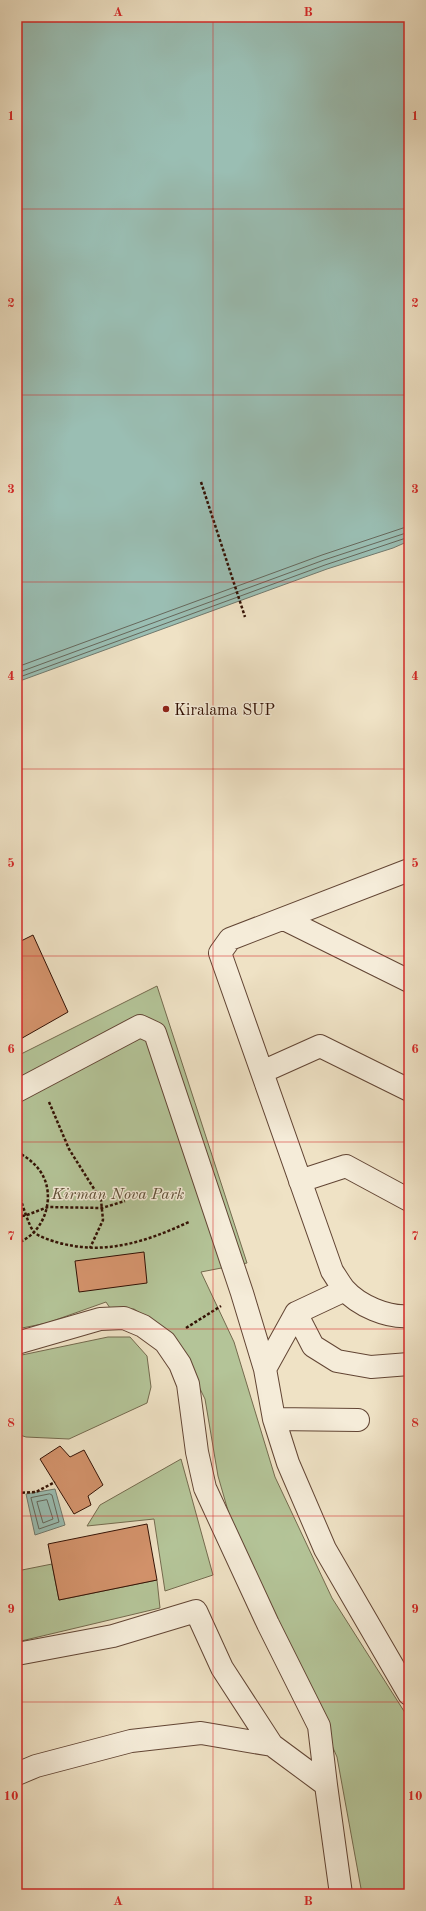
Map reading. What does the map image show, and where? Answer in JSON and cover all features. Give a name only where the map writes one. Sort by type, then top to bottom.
[{"type":"street","points":[[406,875],[284,918],[230,939],[220,953],[332,1271],[345,1290],[364,1305],[397,1317],[409,1316]]},
{"type":"street","points":[[284,918],[409,981]]},
{"type":"street","points":[[17,1091],[140,1026],[155,1033],[242,1293],[265,1369],[274,1419],[288,1463],[325,1549],[409,1694]]},
{"type":"street","points":[[262,1072],[320,1046],[409,1090]]},
{"type":"street","points":[[300,1181],[346,1166],[409,1200]]},
{"type":"street","points":[[265,1369],[296,1313],[345,1290]]},
{"type":"street","points":[[296,1313],[313,1346],[337,1361],[371,1367],[409,1364]]},
{"type":"street","points":[[17,1343],[100,1319],[124,1318],[143,1326],[165,1342],[180,1364],[188,1384],[197,1452],[205,1488],[268,1624],[319,1726],[341,1894]]},
{"type":"street","points":[[274,1419],[358,1420]]},
{"type":"street","points":[[17,1654],[113,1636],[196,1611],[222,1668],[272,1744],[326,1785]]},
{"type":"street","points":[[17,1774],[36,1766],[131,1741],[201,1733],[272,1744]]},
{"type":"path","points":[[202,482],[246,617]]},
{"type":"path","points":[[40,1079],[69,1149],[101,1200],[102,1220],[90,1248]]},
{"type":"path","points":[[17,1152],[32,1161],[43,1174],[48,1190],[48,1207],[43,1221],[34,1232],[17,1243]]},
{"type":"path","points":[[17,1189],[34,1232],[46,1239],[74,1247],[90,1248],[126,1245],[158,1236],[189,1222]]},
{"type":"path","points":[[17,1217],[48,1207],[102,1208],[125,1201]]},
{"type":"path","points":[[165,1342],[211,1313]]},
{"type":"path","points":[[17,1493],[36,1492],[55,1482]]},
{"type":"green space","name":"Kirman Nova Park","points":[[157,986],[247,1263],[201,1272],[234,1342],[275,1477],[332,1598],[409,1719],[409,1894],[362,1894],[337,1757],[284,1636],[235,1535],[218,1476],[205,1399],[174,1336],[134,1309],[110,1308],[106,1302],[47,1323],[17,1329],[17,1056]]},
{"type":"green space","points":[[108,1337],[130,1337],[147,1356],[151,1387],[147,1403],[69,1439],[26,1437],[17,1434],[17,1356]]},
{"type":"green space","points":[[181,1459],[213,1575],[165,1591],[154,1519],[87,1526],[100,1505]]},
{"type":"green space","points":[[52,1564],[59,1600],[157,1580],[160,1608],[17,1642],[17,1571]]},
{"type":"water","points":[[17,17],[409,17],[409,541],[393,548],[327,569],[17,682]]},
{"type":"water","points":[[55,1489],[65,1525],[35,1535],[26,1494]]},
{"type":"building","points":[[33,935],[68,1012],[17,1041],[17,943]]},
{"type":"building","points":[[144,1252],[147,1283],[79,1292],[75,1261]]},
{"type":"building","points":[[60,1446],[70,1457],[84,1450],[103,1485],[88,1496],[91,1505],[74,1514],[40,1459]]},
{"type":"building","points":[[147,1524],[157,1580],[59,1600],[48,1544]]},
{"type":"place","name":"Kiralama SUP","points":[[166,709]]}]
